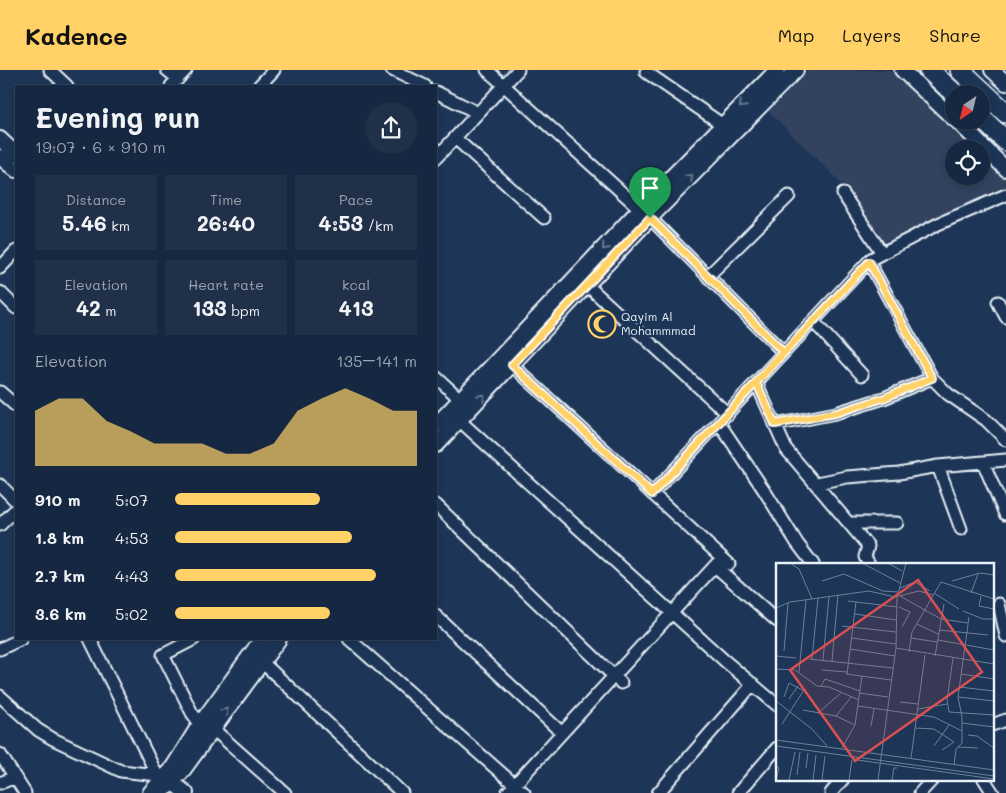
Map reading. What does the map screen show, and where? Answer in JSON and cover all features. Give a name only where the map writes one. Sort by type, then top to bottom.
[{"type":"highway","points":[[929,70],[945,85]]},
{"type":"highway","points":[[960,70],[1006,113]]},
{"type":"highway","points":[[990,126],[1006,141]]},
{"type":"street","points":[[50,70],[66,85]]},
{"type":"street","points":[[168,70],[174,83],[186,70]]},
{"type":"street","points":[[260,85],[274,70]]},
{"type":"street","points":[[392,70],[423,85]]},
{"type":"street","points":[[487,70],[645,214],[783,352]]},
{"type":"street","points":[[437,157],[518,70]]},
{"type":"street","points":[[437,424],[645,214],[796,70]]},
{"type":"street","points":[[902,70],[945,110]]},
{"type":"street","points":[[992,70],[1006,83]]},
{"type":"street","points":[[646,72],[723,125]]},
{"type":"street","points":[[437,444],[588,286],[645,214],[772,72]]},
{"type":"street","points":[[437,92],[478,113]]},
{"type":"street","points":[[966,130],[1006,169]]},
{"type":"street","points":[[455,138],[544,218]]},
{"type":"street","points":[[0,139],[15,153]]},
{"type":"street","points":[[0,157],[15,169]]},
{"type":"street","points":[[842,194],[882,253]]},
{"type":"street","points":[[652,494],[869,262],[882,253],[938,224],[1006,195]]},
{"type":"street","points":[[708,276],[790,196]]},
{"type":"street","points":[[0,268],[15,251]]},
{"type":"street","points":[[869,262],[932,378],[948,394],[986,420],[1006,440]]},
{"type":"street","points":[[588,286],[728,414]]},
{"type":"street","points":[[0,292],[15,307]]},
{"type":"street","points":[[998,302],[1006,316]]},
{"type":"street","points":[[813,321],[862,375]]},
{"type":"street","points":[[512,365],[652,494],[722,562],[776,620]]},
{"type":"street","points":[[437,378],[460,399]]},
{"type":"street","points":[[775,424],[836,413],[884,398],[932,378]]},
{"type":"street","points":[[756,382],[786,449],[817,483],[868,546],[866,557],[869,563]]},
{"type":"street","points":[[0,392],[15,405]]},
{"type":"street","points":[[459,420],[776,704]]},
{"type":"street","points":[[719,423],[764,490],[797,544],[813,563]]},
{"type":"street","points":[[817,483],[847,477],[900,473],[938,466],[1006,460]]},
{"type":"street","points":[[983,462],[1004,514]]},
{"type":"street","points":[[938,466],[961,530]]},
{"type":"street","points":[[0,485],[15,500]]},
{"type":"street","points":[[437,506],[618,680]]},
{"type":"street","points":[[0,525],[15,510]]},
{"type":"street","points":[[850,524],[897,523]]},
{"type":"street","points":[[511,789],[562,733],[618,680],[670,614],[722,562]]},
{"type":"street","points":[[999,604],[1006,636]]},
{"type":"street","points":[[437,617],[562,733]]},
{"type":"street","points":[[0,649],[19,640]]},
{"type":"street","points":[[91,640],[164,778],[161,793]]},
{"type":"street","points":[[192,640],[163,655],[202,732],[284,793]]},
{"type":"street","points":[[202,732],[261,640]]},
{"type":"street","points":[[150,793],[262,662],[278,640]]},
{"type":"street","points":[[351,640],[511,789],[524,793]]},
{"type":"street","points":[[262,662],[402,793]]},
{"type":"street","points":[[658,793],[753,684]]},
{"type":"street","points":[[0,696],[38,730],[53,739],[121,771],[164,778],[186,793]]},
{"type":"street","points":[[994,724],[1006,720]]},
{"type":"street","points":[[738,793],[776,749]]},
{"type":"street","points":[[0,754],[13,778],[25,793]]},
{"type":"street","points":[[0,783],[13,778]]},
{"type":"street","points":[[831,793],[842,780]]},
{"type":"street","points":[[920,793],[932,780]]},
{"type":"street","points":[[985,780],[993,793]]},
{"type":"shaded area","points":[[809,70],[892,70],[945,118],[945,130],[958,130],[969,140],[945,140],[945,185],[990,185],[990,159],[1006,173],[1006,197],[884,249],[837,179],[768,111]]},
{"type":"place","name":"Qayim Al Mohammmad","points":[[602,324]]},
{"type":"route","points":[[650,218],[512,365],[652,494],[728,414],[756,382],[783,352],[869,262],[932,378],[884,398],[836,413],[775,424],[756,382],[783,352],[650,218]]}]
